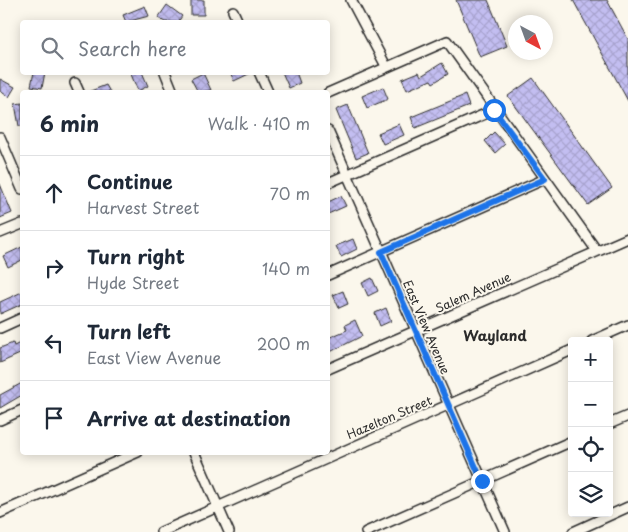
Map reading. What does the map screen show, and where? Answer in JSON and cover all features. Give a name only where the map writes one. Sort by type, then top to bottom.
[{"type":"street","points":[[351,0],[386,66]]},
{"type":"street","points":[[232,10],[237,20]]},
{"type":"street","points":[[330,92],[447,40],[494,110],[597,251]]},
{"type":"street","points":[[166,75],[172,90]]},
{"type":"street","points":[[260,75],[267,90]]},
{"type":"street","points":[[75,83],[78,90]]},
{"type":"street","points":[[330,182],[494,110]]},
{"type":"street","name":"East View Avenue","points":[[330,136],[505,532]]},
{"type":"street","points":[[0,137],[20,184]]},
{"type":"street","points":[[330,274],[545,179]]},
{"type":"street","points":[[0,233],[20,225]]},
{"type":"street","name":"Salem Avenue","points":[[330,368],[628,238]]},
{"type":"street","points":[[0,328],[20,319]]},
{"type":"street","points":[[601,337],[628,325]]},
{"type":"street","name":"Hazelton Street","points":[[160,532],[568,352]]},
{"type":"street","points":[[0,420],[20,411]]},
{"type":"street","points":[[613,422],[628,416]]},
{"type":"street","points":[[366,532],[568,443]]},
{"type":"street","points":[[0,513],[131,455]]},
{"type":"street","points":[[195,455],[229,532]]},
{"type":"street","points":[[573,532],[628,507]]},
{"type":"building","points":[[191,0],[204,0],[204,15],[191,15]]},
{"type":"building","points":[[456,0],[488,0],[507,46],[480,57]]},
{"type":"building","points":[[573,0],[607,0],[628,39],[628,101]]},
{"type":"building","points":[[167,5],[182,16],[179,20],[162,20],[158,18]]},
{"type":"building","points":[[145,6],[149,16],[125,20],[123,15]]},
{"type":"building","points":[[442,63],[448,74],[433,83],[431,80],[407,90],[402,79],[419,72],[421,76]]},
{"type":"building","points":[[33,75],[44,75],[42,88],[31,86]]},
{"type":"building","points":[[131,75],[143,75],[148,86],[138,90]]},
{"type":"building","points":[[204,75],[211,90],[197,90],[191,79]]},
{"type":"building","points":[[231,75],[247,75],[234,81]]},
{"type":"building","points":[[283,75],[297,75],[300,83],[289,88]]},
{"type":"building","points":[[533,78],[612,188],[588,205],[508,96]]},
{"type":"building","points":[[0,79],[15,87],[9,97],[0,91]]},
{"type":"building","points":[[106,85],[109,90],[93,90]]},
{"type":"building","points":[[383,87],[388,99],[367,108],[362,96]]},
{"type":"building","points":[[465,95],[469,106],[415,128],[411,117]]},
{"type":"building","points":[[20,103],[20,126],[19,126],[15,104]]},
{"type":"building","points":[[348,105],[368,153],[356,158],[336,110]]},
{"type":"building","points":[[399,124],[404,135],[383,144],[378,133]]},
{"type":"building","points":[[494,132],[505,144],[495,153],[485,141]]},
{"type":"building","points":[[0,184],[12,213],[0,218]]},
{"type":"building","points":[[341,196],[346,206],[330,213],[330,201]]},
{"type":"building","points":[[353,239],[357,249],[341,257],[336,246]]},
{"type":"building","points":[[20,248],[20,261],[8,267],[3,256]]},
{"type":"building","points":[[372,278],[378,291],[368,296],[362,283]]},
{"type":"building","points":[[343,291],[348,304],[339,308],[333,295]]},
{"type":"building","points":[[20,293],[20,305],[0,314],[0,302]]},
{"type":"building","points":[[386,308],[391,321],[380,326],[375,313]]},
{"type":"building","points":[[355,320],[362,336],[330,352],[330,337],[347,330],[345,325]]},
{"type":"building","points":[[13,343],[14,346],[20,343],[20,354],[0,363],[0,348]]},
{"type":"building","points":[[20,384],[20,396],[0,408],[0,395]]},
{"type":"district","name":"Wayland","points":[[495,335]]},
{"type":"route","points":[[482,481],[381,252],[545,179],[494,110]]}]
